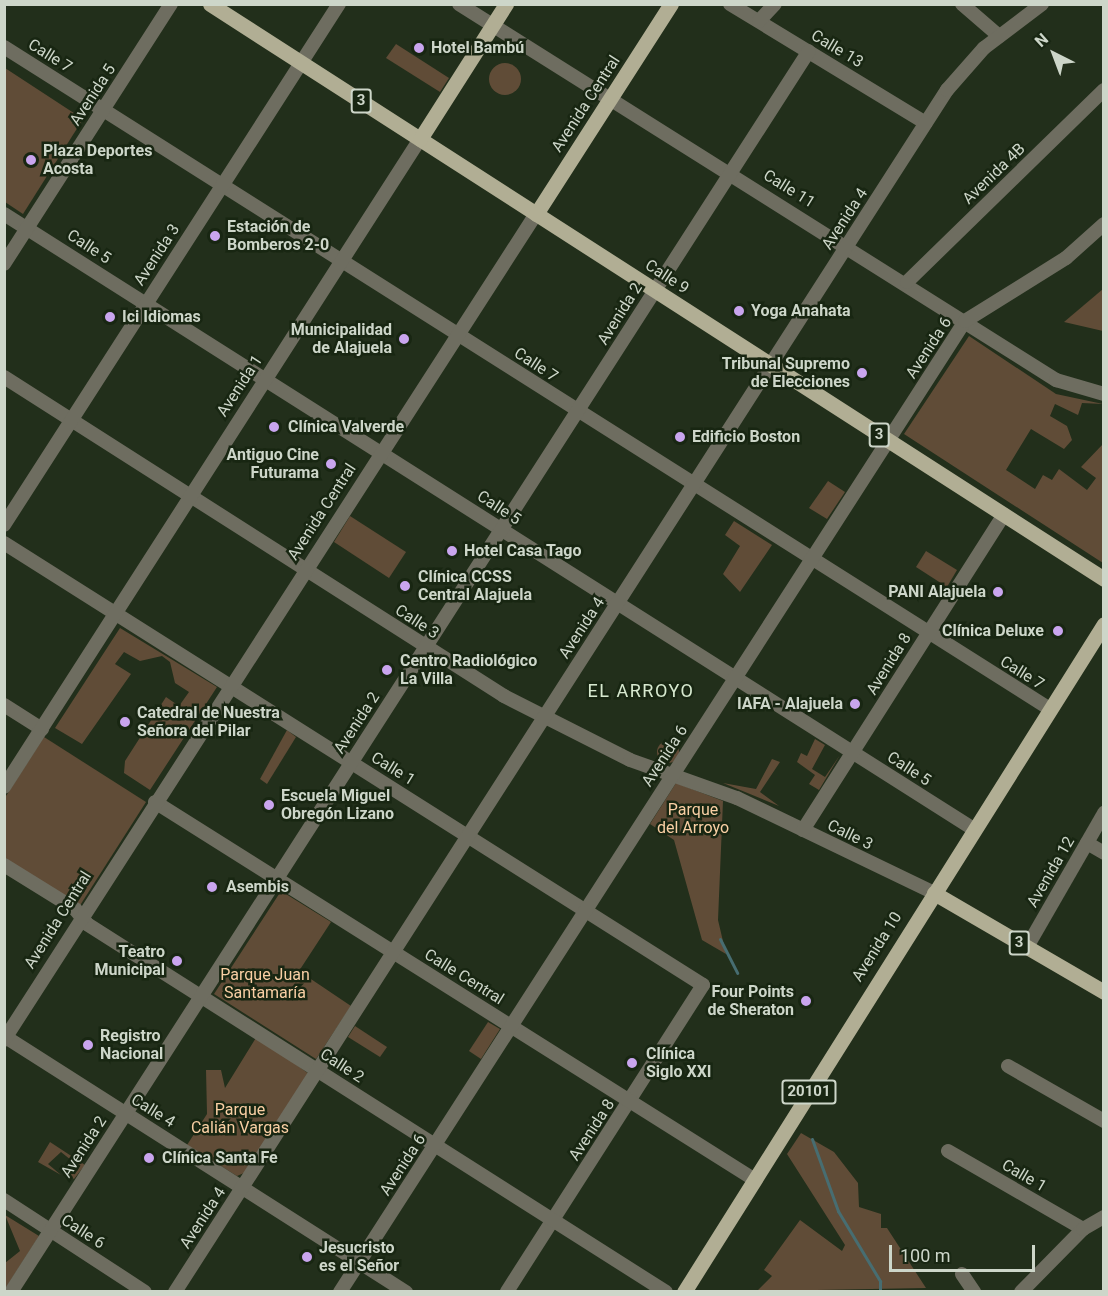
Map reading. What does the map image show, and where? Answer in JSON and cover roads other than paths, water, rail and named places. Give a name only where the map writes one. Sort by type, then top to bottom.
[{"type":"main road","name":"Calle 9","points":[[210,4],[1104,579]]},
{"type":"main road","name":"Avenida 1","points":[[420,139],[506,4]]},
{"type":"main road","name":"Avenida Central","points":[[536,214],[671,4]]},
{"type":"main road","name":"Avenida 10","points":[[684,1292],[1104,624]]},
{"type":"main road","name":"3","points":[[934,893],[1104,992]]},
{"type":"street","name":"Avenida 5","points":[[4,264],[171,4]]},
{"type":"street","name":"Avenida 3","points":[[4,525],[339,4]]},
{"type":"street","name":"Calle 11","points":[[459,4],[907,282],[1056,380],[1104,394]]},
{"type":"street","name":"Calle 13","points":[[730,4],[926,123]]},
{"type":"street","points":[[759,21],[775,4]]},
{"type":"street","points":[[962,4],[999,36]]},
{"type":"street","name":"Avenida 4","points":[[176,1292],[960,72],[999,36],[1042,4]]},
{"type":"street","name":"Calle 7","points":[[4,47],[1050,710]]},
{"type":"street","name":"Avenida 2","points":[[10,1292],[203,996],[351,762],[810,51]]},
{"type":"street","name":"Avenida 4B","points":[[907,282],[1104,90]]},
{"type":"street","name":"Avenida 1","points":[[4,787],[420,139]]},
{"type":"street","name":"Calle 5","points":[[4,214],[975,830]]},
{"type":"street","name":"Avenida Central","points":[[5,1038],[81,916],[536,214]]},
{"type":"street","name":"Avenida 6","points":[[340,1292],[965,321],[1066,258],[1104,224]]},
{"type":"street","name":"Calle 3","points":[[4,377],[426,648],[544,717],[672,775],[803,830],[934,893]]},
{"type":"street","name":"Avenida 8","points":[[803,830],[1004,515]]},
{"type":"street","name":"Calle 1","points":[[4,543],[703,985]]},
{"type":"street","points":[[4,705],[42,729]]},
{"type":"street","name":"Calle Central","points":[[155,802],[755,1180]]},
{"type":"street","name":"Avenida 12","points":[[1027,947],[1104,813]]},
{"type":"street","points":[[1087,843],[1104,853]]},
{"type":"street","name":"Calle 2","points":[[4,865],[203,996],[666,1292]]},
{"type":"street","name":"Avenida 8","points":[[507,1292],[703,985]]},
{"type":"street","name":"Calle 4","points":[[5,1038],[406,1292]]},
{"type":"street","points":[[1008,1066],[1104,1121]]},
{"type":"street","name":"Calle 1","points":[[948,1151],[991,1171],[1083,1228]]},
{"type":"street","name":"Calle 6","points":[[4,1200],[144,1292]]},
{"type":"street","points":[[1021,1292],[1033,1286],[1083,1228],[1104,1216]]},
{"type":"street","points":[[962,1274],[974,1292]]},
{"type":"waterway","points":[[720,939],[737,973]]},
{"type":"waterway","points":[[812,1139],[838,1211],[880,1281],[880,1292]]},
{"type":"place","name":"Hotel Bambú","points":[[419,48]]},
{"type":"place","name":"Plaza Deportes Acosta","points":[[31,160]]},
{"type":"place","name":"Estación de Bomberos 2-0","points":[[215,236]]},
{"type":"place","name":"Yoga Anahata","points":[[739,311]]},
{"type":"place","name":"Ici Idiomas","points":[[110,317]]},
{"type":"place","name":"Municipalidad de Alajuela","points":[[404,339]]},
{"type":"place","name":"Tribunal Supremo de Elecciones","points":[[862,373]]},
{"type":"place","name":"Clínica Valverde","points":[[274,427]]},
{"type":"place","name":"Edificio Boston","points":[[680,437]]},
{"type":"place","name":"Antiguo Cine Futurama","points":[[331,464]]},
{"type":"place","name":"Hotel Casa Tago","points":[[452,551]]},
{"type":"place","name":"Clínica CCSS Central Alajuela","points":[[405,586]]},
{"type":"place","name":"PANI Alajuela","points":[[998,592]]},
{"type":"place","name":"Clínica Deluxe","points":[[1058,631]]},
{"type":"place","name":"Centro Radiológico La Villa","points":[[387,670]]},
{"type":"place","name":"IAFA - Alajuela","points":[[855,704]]},
{"type":"place","name":"Catedral de Nuestra Señora del Pilar","points":[[125,722]]},
{"type":"place","name":"Escuela Miguel Obregón Lizano","points":[[269,805]]},
{"type":"place","name":"Asembis","points":[[212,887]]},
{"type":"place","name":"Teatro Municipal","points":[[177,961]]},
{"type":"place","name":"Four Points de Sheraton","points":[[806,1001]]},
{"type":"place","name":"Registro Nacional","points":[[88,1045]]},
{"type":"place","name":"Clínica Siglo XXI","points":[[632,1063]]},
{"type":"place","name":"Clínica Santa Fe","points":[[149,1158]]},
{"type":"place","name":"Jesucristo es el Señor","points":[[307,1257]]},
{"type":"district","name":"EL ARROYO","points":[[641,691]]},
{"type":"park label","name":"Parque del Arroyo","points":[[693,819]]},
{"type":"park label","name":"Parque Juan Santamaría","points":[[265,984]]},
{"type":"park label","name":"Parque Calián Vargas","points":[[240,1119]]}]
